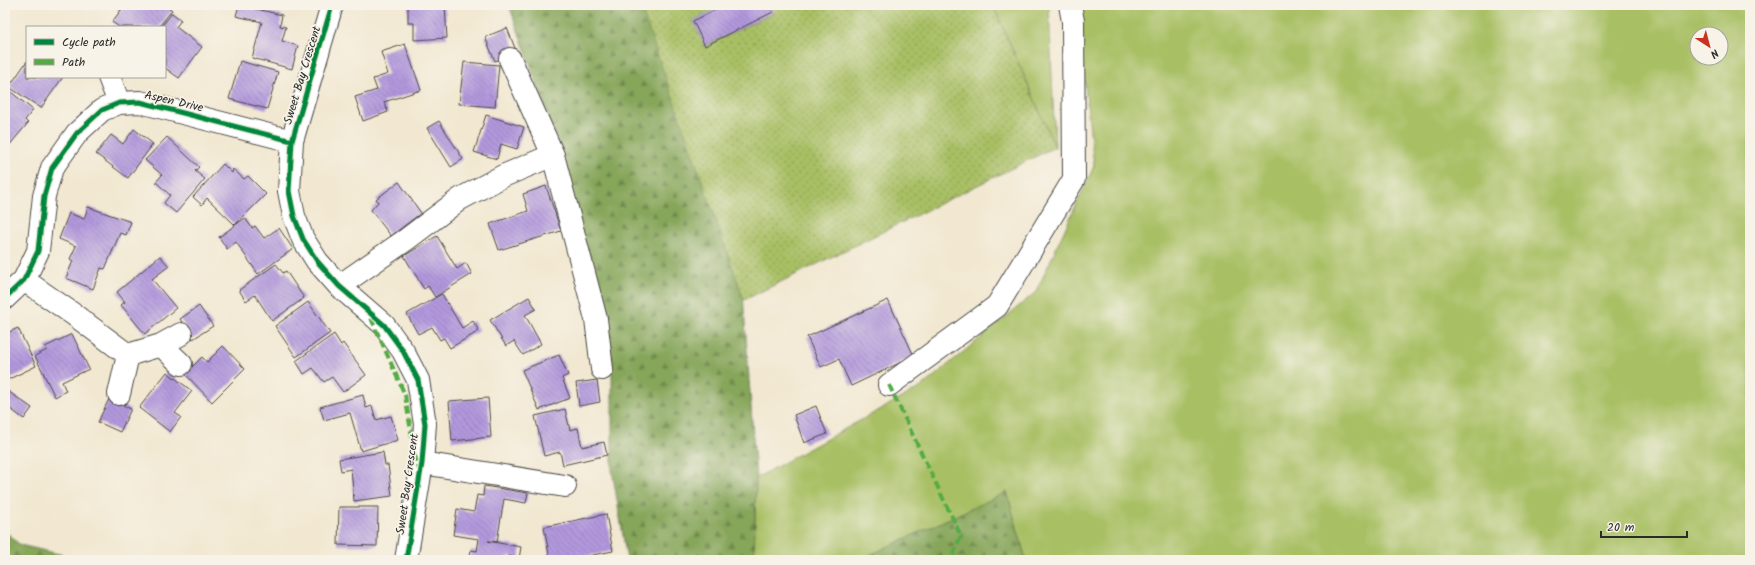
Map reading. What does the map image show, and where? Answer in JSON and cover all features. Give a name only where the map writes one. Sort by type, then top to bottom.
[{"type":"street","name":"Sweet Bay Crescent","points":[[332,5],[292,141],[289,191],[294,216],[303,239],[317,260],[339,286],[384,325],[403,351],[418,380],[425,424],[422,464],[406,560]]},
{"type":"street","points":[[889,385],[997,306],[1074,179],[1073,21],[1070,5]]},
{"type":"street","points":[[510,59],[553,155],[596,319],[602,369]]},
{"type":"street","points":[[109,78],[119,103]]},
{"type":"street","name":"Aspen Drive","points":[[5,298],[24,280],[38,251],[44,196],[52,168],[77,133],[102,110],[119,103],[140,102],[292,141]]},
{"type":"street","points":[[339,286],[407,239],[460,199],[503,176],[553,155]]},
{"type":"street","points":[[24,280],[128,355]]},
{"type":"street","points":[[128,355],[161,345],[181,334]]},
{"type":"street","points":[[161,345],[181,364]]},
{"type":"street","points":[[119,394],[128,355]]},
{"type":"street","points":[[422,464],[565,486]]},
{"type":"green space","points":[[509,5],[641,5],[740,250],[756,478],[754,560],[627,560],[612,470],[612,361],[561,152]]},
{"type":"green space","points":[[640,5],[725,5],[693,21],[705,46],[773,13],[769,5],[993,5],[1055,147],[744,300]]},
{"type":"green space","points":[[993,5],[1049,5],[1055,147]]},
{"type":"green space","points":[[1076,5],[1750,5],[1750,560],[1026,560],[1007,492],[859,560],[754,560],[756,478],[921,387],[1036,292],[1094,166]]},
{"type":"green space","points":[[1007,492],[1026,560],[859,560]]},
{"type":"green space","points":[[5,531],[20,545],[85,560],[5,560]]},
{"type":"building","points":[[114,5],[123,5],[120,10]]},
{"type":"building","points":[[125,5],[165,5],[172,10],[160,26],[118,26],[112,22]]},
{"type":"building","points":[[239,5],[282,15],[280,26],[286,27],[282,41],[298,46],[292,69],[252,58],[262,22],[236,16]]},
{"type":"building","points":[[408,5],[445,5],[447,38],[414,40],[414,23],[408,23]]},
{"type":"building","points":[[725,5],[769,5],[773,12],[705,46],[693,21]]},
{"type":"building","points":[[172,13],[181,20],[176,27],[202,47],[179,78],[166,69],[166,26],[162,26]]},
{"type":"building","points":[[507,28],[517,53],[495,61],[485,37]]},
{"type":"building","points":[[405,44],[421,90],[384,102],[388,112],[363,121],[355,97],[377,90],[373,79],[388,74],[381,52]]},
{"type":"building","points":[[240,61],[278,72],[267,109],[229,99]]},
{"type":"building","points":[[26,62],[26,78],[62,78],[41,108],[9,87]]},
{"type":"building","points":[[464,62],[499,65],[495,107],[459,104]]},
{"type":"building","points":[[5,87],[33,110],[25,120],[28,123],[7,148],[5,146]]},
{"type":"building","points":[[486,115],[524,127],[517,149],[501,144],[497,159],[474,152]]},
{"type":"building","points":[[439,121],[463,159],[451,167],[427,128]]},
{"type":"building","points":[[134,129],[153,144],[128,178],[96,154],[111,135],[123,144]]},
{"type":"building","points":[[167,137],[199,167],[195,171],[205,179],[176,213],[164,203],[170,195],[156,182],[162,175],[145,160]]},
{"type":"building","points":[[223,164],[232,173],[233,169],[244,179],[248,176],[266,194],[235,225],[207,198],[202,205],[193,197]]},
{"type":"building","points":[[399,182],[421,213],[391,236],[371,210],[378,202],[376,199]]},
{"type":"building","points":[[546,186],[561,231],[499,250],[490,224],[528,211],[523,194]]},
{"type":"building","points":[[88,207],[131,222],[126,235],[120,233],[105,269],[101,268],[93,289],[66,278],[73,261],[70,259],[76,246],[59,239],[69,213],[84,219]]},
{"type":"building","points":[[245,218],[252,228],[255,226],[264,238],[279,228],[293,249],[258,274],[236,242],[227,249],[219,237]]},
{"type":"building","points":[[437,236],[457,269],[466,263],[472,274],[435,297],[428,286],[424,289],[404,256]]},
{"type":"building","points":[[160,256],[169,266],[152,279],[176,308],[145,334],[121,305],[125,302],[117,292]]},
{"type":"building","points":[[276,264],[283,273],[286,271],[304,298],[272,321],[255,295],[246,301],[239,290]]},
{"type":"building","points":[[442,294],[462,328],[473,321],[479,331],[450,348],[444,338],[440,340],[432,327],[418,334],[407,314]]},
{"type":"building","points":[[529,297],[536,309],[525,315],[541,344],[523,355],[514,341],[506,346],[490,320]]},
{"type":"building","points":[[888,300],[914,356],[851,386],[839,359],[821,367],[807,337]]},
{"type":"building","points":[[308,302],[330,333],[296,357],[275,326]]},
{"type":"building","points":[[199,306],[213,326],[193,339],[180,319]]},
{"type":"building","points":[[18,328],[36,366],[5,381],[5,334]]},
{"type":"building","points":[[72,334],[89,369],[62,382],[66,391],[55,397],[35,356],[47,350],[45,347]]},
{"type":"building","points":[[334,334],[341,345],[343,343],[366,375],[343,392],[332,377],[324,382],[313,368],[304,374],[296,361]]},
{"type":"building","points":[[223,346],[245,369],[212,402],[185,374],[202,357],[207,362]]},
{"type":"building","points":[[559,355],[568,375],[562,378],[570,398],[539,410],[522,370]]},
{"type":"building","points":[[167,372],[192,391],[175,413],[181,417],[170,432],[139,408]]},
{"type":"building","points":[[597,380],[600,402],[579,406],[576,383]]},
{"type":"building","points":[[5,389],[32,408],[24,419],[5,405]]},
{"type":"building","points":[[363,395],[366,408],[372,406],[376,420],[391,416],[398,440],[361,451],[350,413],[324,420],[320,407]]},
{"type":"building","points":[[488,398],[491,437],[452,441],[449,401]]},
{"type":"building","points":[[109,399],[131,409],[120,432],[98,422]]},
{"type":"building","points":[[816,406],[827,434],[804,443],[794,415]]},
{"type":"building","points":[[565,409],[570,430],[578,428],[582,447],[604,442],[607,455],[563,465],[560,452],[544,456],[535,416]]},
{"type":"building","points":[[383,452],[385,465],[388,465],[392,496],[354,501],[351,469],[341,471],[339,459]]},
{"type":"building","points":[[484,486],[528,493],[526,503],[504,499],[497,542],[488,541],[521,547],[519,559],[509,556],[508,560],[469,560],[471,550],[477,551],[479,539],[453,535],[457,509],[474,512],[477,495],[483,496]]},
{"type":"building","points":[[339,507],[378,507],[377,546],[338,545]]},
{"type":"building","points":[[606,514],[613,551],[573,559],[573,557],[550,560],[544,527]]},
{"type":"marked path","points":[[371,318],[405,395],[415,456],[419,470]]},
{"type":"marked path","points":[[889,385],[961,536],[951,560]]},
{"type":"cycle path","points":[[332,5],[292,141],[289,191],[294,216],[303,239],[317,261],[339,286],[384,325],[403,351],[418,380],[425,424],[422,463],[406,560]]},
{"type":"cycle path","points":[[5,298],[24,280],[38,251],[44,196],[52,168],[77,133],[102,110],[119,103],[140,102],[292,141]]}]
